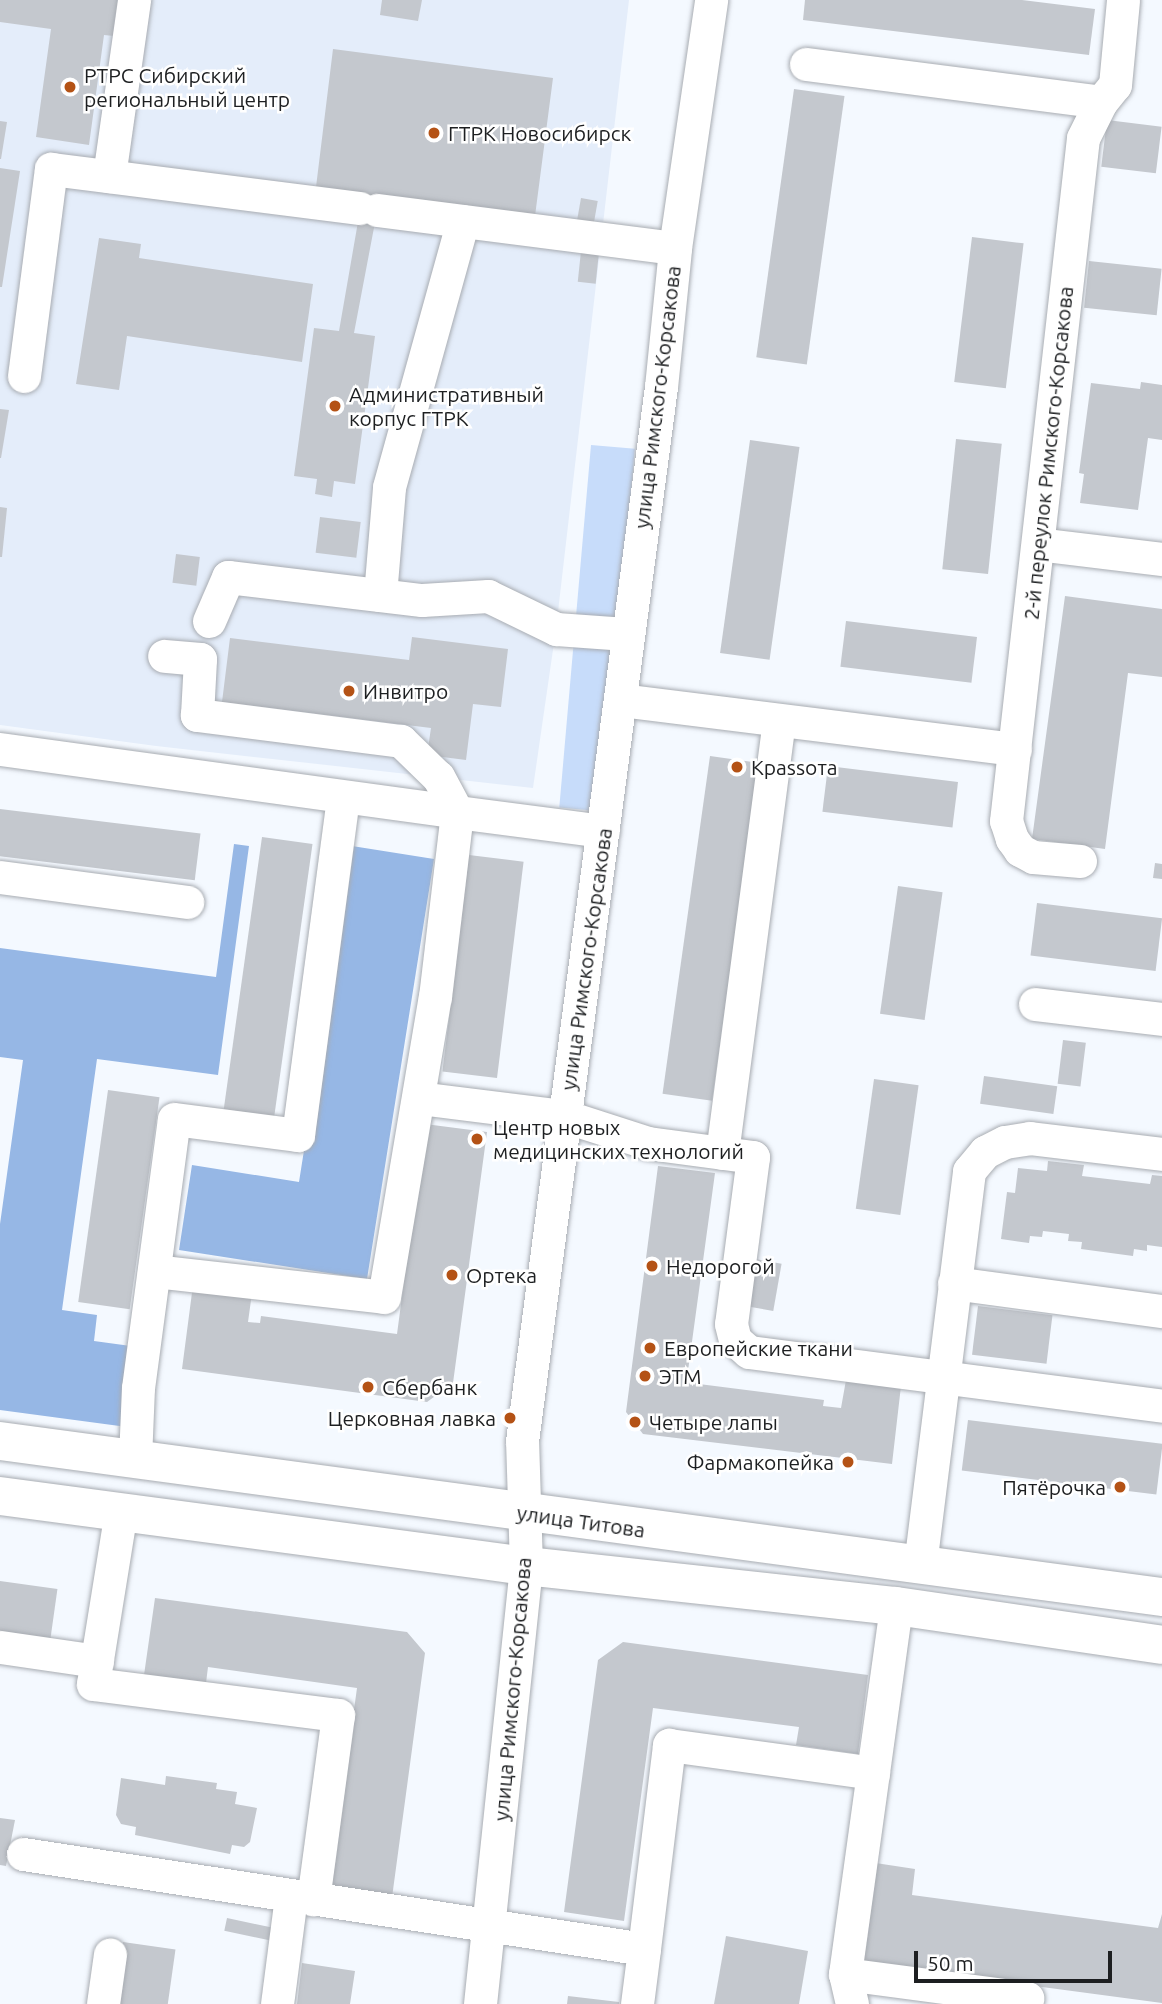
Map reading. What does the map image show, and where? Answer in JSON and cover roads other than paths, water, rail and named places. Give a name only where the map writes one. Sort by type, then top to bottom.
[{"type":"main road","name":"улица Титова","points":[[0,1441],[1162,1597]]},
{"type":"main road","points":[[0,1496],[526,1566],[896,1606],[1162,1645]]},
{"type":"street","points":[[109,176],[134,0]]},
{"type":"street","name":"улица Римского-Корсакова","points":[[480,2004],[526,1566],[522,1441],[620,700],[626,634],[662,387],[675,248],[710,0]]},
{"type":"street","name":"2-й переулок Римского-Корсакова","points":[[1080,861],[1033,857],[1020,850],[1012,839],[1006,821],[1083,138],[1101,102],[1115,85],[1123,0]]},
{"type":"street","points":[[806,64],[1101,102]]},
{"type":"street","points":[[24,376],[51,169],[675,248]]},
{"type":"street","points":[[380,595],[389,487],[463,221]]},
{"type":"street","points":[[1038,544],[1162,559]]},
{"type":"street","points":[[209,621],[228,577],[422,600],[488,596],[556,629],[626,634]]},
{"type":"street","points":[[154,1271],[384,1297],[435,998],[457,812],[438,777],[401,741],[197,715],[200,659],[164,656]]},
{"type":"street","points":[[620,700],[1014,749]]},
{"type":"street","points":[[722,1153],[779,721]]},
{"type":"street","points":[[0,749],[603,831]]},
{"type":"street","points":[[135,1459],[138,1388],[174,1119],[298,1135],[343,797]]},
{"type":"street","points":[[0,877],[187,902]]},
{"type":"street","points":[[1035,1004],[1162,1019]]},
{"type":"street","points":[[419,1098],[564,1116],[648,1143],[753,1157],[731,1324],[735,1340],[749,1352],[1162,1406]]},
{"type":"street","points":[[920,1565],[969,1171],[985,1152],[1004,1142],[1030,1138],[1162,1154]]},
{"type":"street","points":[[954,1283],[1162,1311]]},
{"type":"street","points":[[121,1511],[93,1684],[338,1715],[302,1898],[277,2004]]},
{"type":"street","points":[[896,1606],[848,1989],[987,1999],[1027,1998]]},
{"type":"street","points":[[0,1647],[97,1661]]},
{"type":"street","points":[[637,2004],[669,1745],[873,1773]]},
{"type":"street","points":[[23,1854],[302,1898],[489,1923],[644,1949]]},
{"type":"street","points":[[103,2004],[110,1954]]},
{"type":"place","name":"РТРС Сибирский региональный центр","points":[[70,87]]},
{"type":"place","name":"ГТРК Новосибирск","points":[[434,133]]},
{"type":"place","name":"Административный корпус ГТРК","points":[[335,406]]},
{"type":"place","name":"Инвитро","points":[[349,691]]},
{"type":"place","name":"Краssота","points":[[737,767]]},
{"type":"place","name":"Центр новых медицинских технологий","points":[[477,1139]]},
{"type":"place","name":"Недорогой","points":[[652,1266]]},
{"type":"place","name":"Ортека","points":[[452,1275]]},
{"type":"place","name":"Европейские ткани","points":[[650,1348]]},
{"type":"place","name":"ЭТМ","points":[[645,1376]]},
{"type":"place","name":"Сбербанк","points":[[368,1387]]},
{"type":"place","name":"Церковная лавка","points":[[510,1418]]},
{"type":"place","name":"Четыре лапы","points":[[635,1422]]},
{"type":"place","name":"Фармакопейка","points":[[848,1462]]},
{"type":"place","name":"Пятёрочка","points":[[1120,1487]]}]
